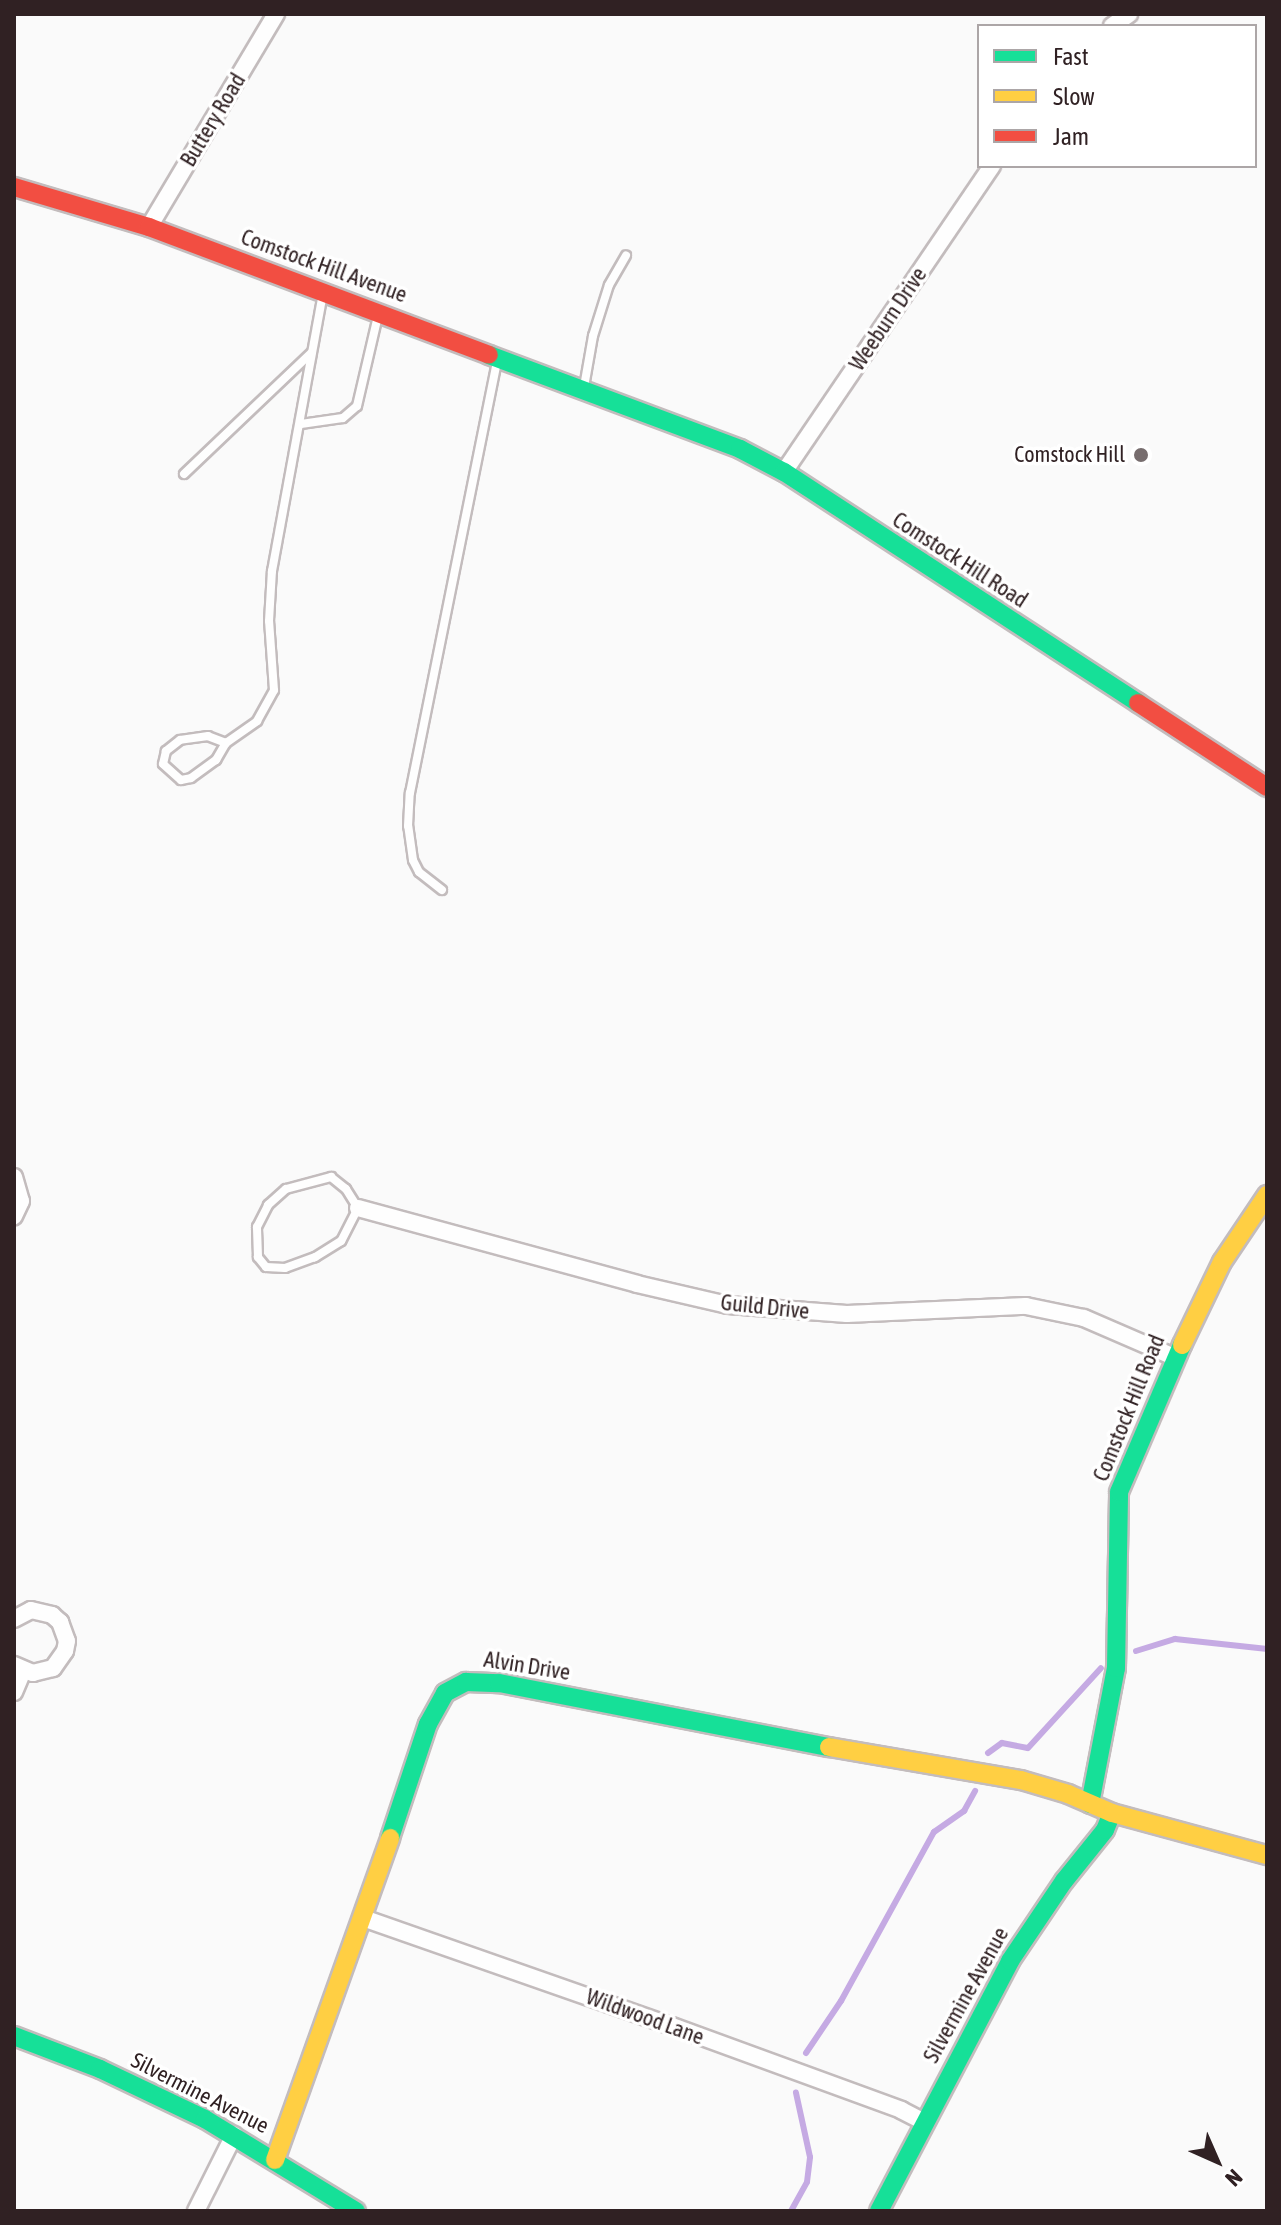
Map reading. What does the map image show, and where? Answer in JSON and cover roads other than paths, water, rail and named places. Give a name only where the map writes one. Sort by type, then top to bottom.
[{"type":"street","name":"Buttery Road","points":[[149,227],[276,14]]},
{"type":"street","name":"Weeburn Drive","points":[[784,472],[991,168]]},
{"type":"street","name":"Comstock Hill Avenue","points":[[14,187],[149,227],[614,399]]},
{"type":"street","name":"Comstock Hill Road","points":[[614,399],[723,441],[784,472],[1267,787]]},
{"type":"street","points":[[14,1177],[21,1201],[14,1216]]},
{"type":"street","name":"Comstock Hill Road","points":[[1090,1804],[1116,1668],[1119,1492],[1174,1357],[1222,1262],[1267,1195]]},
{"type":"street","name":"Guild Drive","points":[[358,1208],[637,1284],[728,1305],[847,1314],[1026,1306],[1084,1318],[1174,1357]]},
{"type":"street","points":[[14,1619],[31,1610],[52,1615],[60,1622],[67,1641],[65,1651],[53,1668],[33,1673],[18,1668],[14,1692]]},
{"type":"street","name":"Alvin Drive","points":[[275,2160],[363,1918],[428,1724],[445,1693],[466,1682],[499,1683],[800,1742],[961,1767],[1021,1780],[1112,1813],[1267,1855]]},
{"type":"street","name":"Silvermine Avenue","points":[[879,2211],[1010,1961],[1045,1906],[1109,1825],[1112,1813]]},
{"type":"street","name":"Wildwood Lane","points":[[363,1918],[701,2036],[901,2110],[925,2122]]},
{"type":"street","name":"Silvermine Avenue","points":[[14,2036],[100,2069],[234,2135],[356,2211]]},
{"type":"street","points":[[196,2211],[234,2135]]},
{"type":"lane","points":[[584,387],[593,336],[609,285],[626,255]]},
{"type":"lane","points":[[226,743],[208,736],[180,740],[166,751],[163,764],[181,780],[191,778],[216,760],[226,743],[257,721],[274,690],[269,621],[272,571],[323,293]]},
{"type":"lane","points":[[301,424],[343,418],[357,406],[379,312]]},
{"type":"lane","points":[[184,474],[311,352]]},
{"type":"lane","points":[[442,890],[419,872],[413,860],[408,826],[410,793],[498,355]]},
{"type":"lane","points":[[331,1177],[346,1189],[358,1208],[341,1241],[315,1257],[285,1268],[266,1267],[258,1257],[257,1227],[268,1205],[286,1189],[331,1177]]},
{"type":"waterway","points":[[1136,1651],[1175,1639],[1267,1649]]},
{"type":"waterway","points":[[988,1753],[1002,1743],[1028,1748],[1101,1668]]},
{"type":"waterway","points":[[806,2053],[841,2001],[934,1832],[964,1811],[975,1791]]},
{"type":"waterway","points":[[791,2211],[807,2182],[810,2157],[796,2093]]},
{"type":"place","name":"Comstock Hill","points":[[1141,455]]}]
